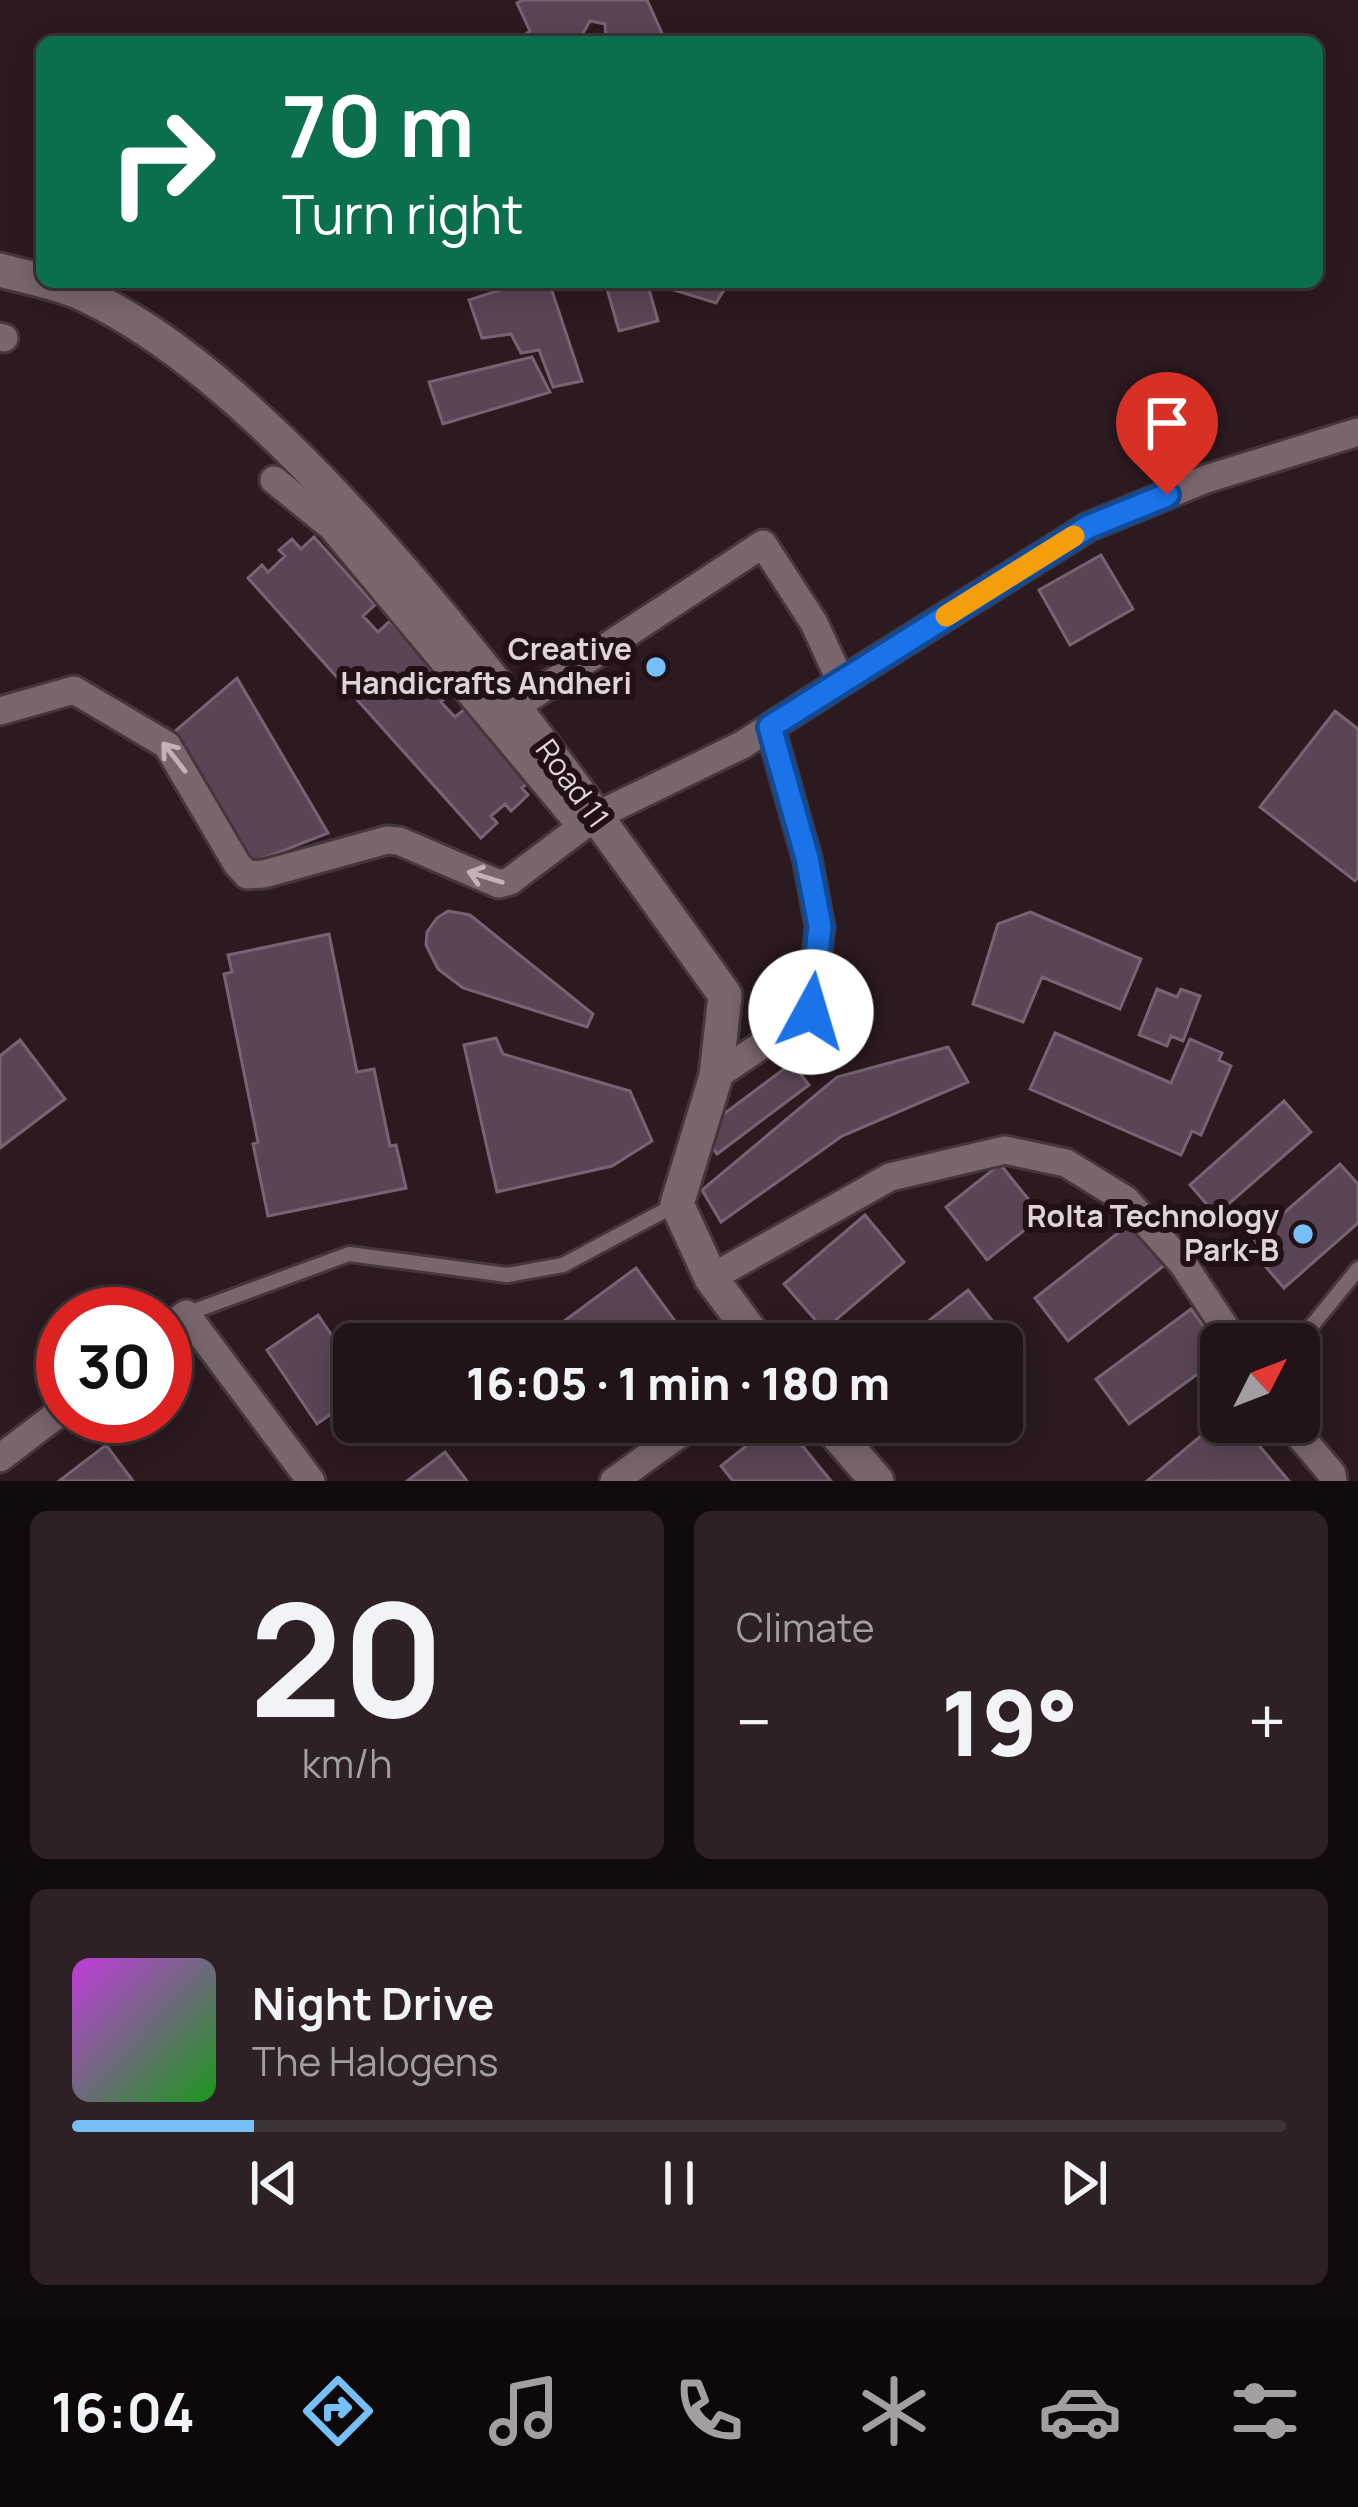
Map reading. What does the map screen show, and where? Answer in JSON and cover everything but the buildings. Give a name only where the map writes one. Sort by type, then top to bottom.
[{"type":"street","name":"Road 11","points":[[0,270],[36,280]]},
{"type":"street","name":"Road 11","points":[[62,288],[86,295],[195,364],[280,439],[375,537],[515,707],[589,822],[725,995],[716,1076],[677,1204]]},
{"type":"street","points":[[0,711],[74,690],[167,745],[247,874],[264,874],[387,840],[399,841],[485,880],[505,883],[589,822],[770,727],[1088,527],[1206,478],[1358,432]]},
{"type":"street","points":[[274,480],[332,527],[589,822]]},
{"type":"street","points":[[515,707],[763,544],[814,623],[841,682]]},
{"type":"street","points":[[716,1076],[811,1012],[820,926],[807,858],[770,727]]},
{"type":"street","points":[[711,1278],[890,1177],[1005,1150],[1066,1163],[1126,1200],[1184,1264],[1223,1323]]},
{"type":"street","points":[[677,1204],[711,1278],[744,1323]]},
{"type":"street","points":[[192,1342],[311,1481]]},
{"type":"street","points":[[0,1458],[36,1430]]},
{"type":"street","points":[[614,1481],[667,1443]]},
{"type":"street","points":[[844,1443],[877,1481]]},
{"type":"street","points":[[1306,1443],[1333,1481]]},
{"type":"lane","points":[[192,1317],[349,1254],[507,1275],[563,1265],[677,1204]]},
{"type":"lane","points":[[1314,1323],[1358,1269]]},
{"type":"slow traffic","points":[[946,616],[1074,536]]},
{"type":"place","name":"Creative Handicrafts Andheri","points":[[656,667]]},
{"type":"place","name":"Rolta Technology Park-B","points":[[1303,1234]]},
{"type":"route","points":[[811,1012],[820,926],[807,858],[770,727],[1088,527],[1167,495]]}]
